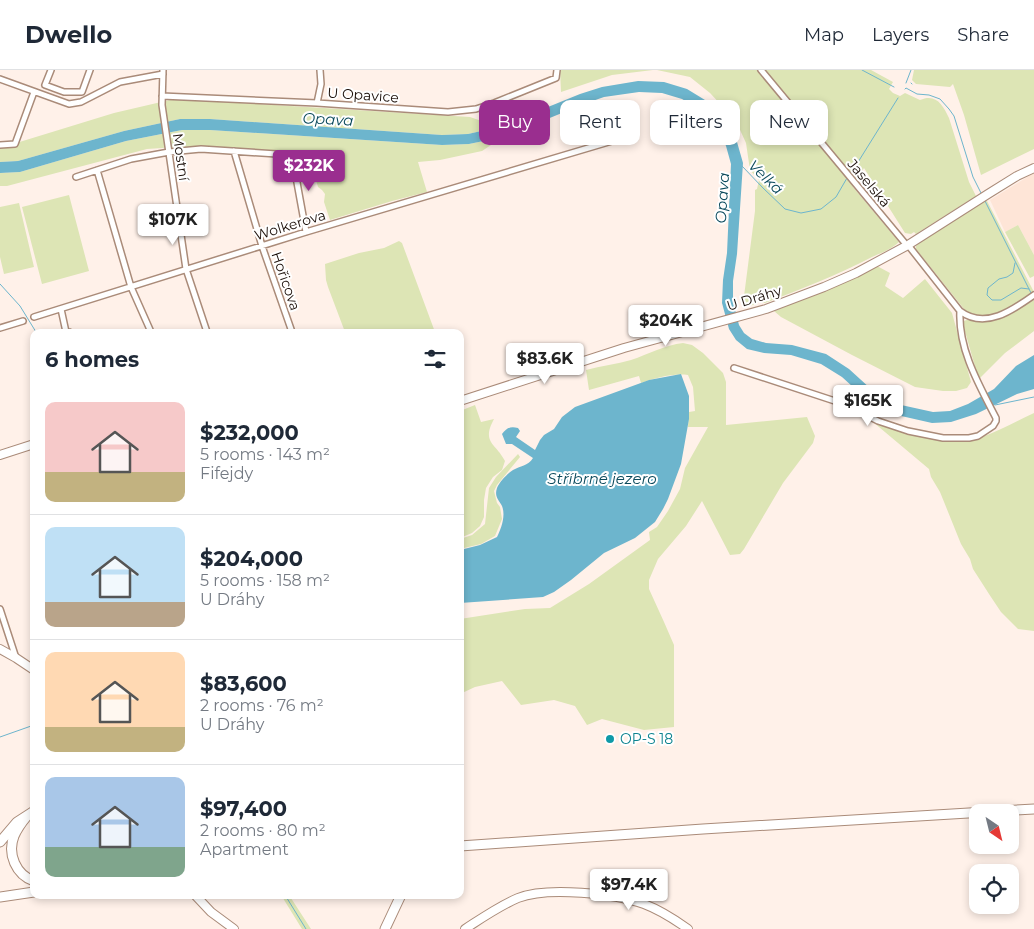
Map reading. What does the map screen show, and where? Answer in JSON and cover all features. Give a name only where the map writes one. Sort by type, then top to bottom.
[{"type":"main road","points":[[464,845],[1034,809]]},
{"type":"main road","points":[[0,842],[18,822],[30,814]]},
{"type":"main road","points":[[30,814],[14,836],[11,845],[15,864],[19,871],[30,880]]},
{"type":"main road","points":[[0,897],[30,893]]},
{"type":"main road","points":[[393,911],[394,899]]},
{"type":"main road","points":[[386,928],[399,899]]},
{"type":"street","points":[[51,70],[45,85],[64,92],[82,92],[90,70]]},
{"type":"street","points":[[318,104],[321,84],[320,70]]},
{"type":"street","name":"U Opavice","points":[[162,96],[448,112],[485,106],[556,78],[557,70]]},
{"type":"street","name":"Jaselská","points":[[760,70],[960,311]]},
{"type":"street","points":[[0,79],[69,104],[81,102],[120,82],[163,72]]},
{"type":"street","name":"Mostní","points":[[163,72],[162,104],[186,269],[206,329]]},
{"type":"street","points":[[0,145],[15,144],[34,92]]},
{"type":"street","name":"Wolkerova","points":[[34,317],[306,232],[599,145]]},
{"type":"street","points":[[76,177],[169,149],[292,154],[306,232]]},
{"type":"street","name":"Hořicova","points":[[234,151],[262,246],[291,329]]},
{"type":"street","name":"U Dráhy","points":[[464,399],[624,348],[763,310],[824,287],[856,273],[1017,176],[1034,168]]},
{"type":"street","points":[[97,170],[131,287],[150,329]]},
{"type":"street","points":[[960,311],[972,318],[987,319],[1005,314],[1032,296]]},
{"type":"street","points":[[61,309],[65,329]]},
{"type":"street","points":[[734,368],[844,404],[878,421],[908,431],[943,438],[978,436],[993,426],[996,418],[972,370],[960,322],[960,311]]},
{"type":"street","points":[[0,328],[23,321]]},
{"type":"street","points":[[0,455],[30,445]]},
{"type":"street","points":[[0,609],[16,658]]},
{"type":"street","points":[[0,649],[30,667]]},
{"type":"street","points":[[465,929],[495,910],[519,898],[550,892],[603,896],[634,901],[658,910],[688,929]]},
{"type":"street","points":[[199,899],[211,912],[234,929]]},
{"type":"shaded area","points":[[1034,173],[1034,255],[1018,225],[1005,232],[990,200]]},
{"type":"green space","points":[[560,70],[653,70],[612,75],[561,92]]},
{"type":"green space","points":[[657,70],[871,70],[893,82],[889,89],[893,93],[900,96],[905,93],[920,100],[926,98],[935,99],[941,105],[949,118],[969,182],[976,196],[916,234],[914,232],[911,234],[905,233],[864,168],[853,187],[899,242],[886,251],[819,282],[765,303],[759,299],[756,304],[743,308],[755,211],[755,190],[759,180],[750,170],[746,143],[740,130],[740,100],[716,100],[690,77]]},
{"type":"green space","points":[[914,70],[1034,70],[1034,149],[981,175],[953,84],[950,87],[916,84],[912,80]]},
{"type":"green space","points":[[174,99],[470,117],[479,120],[479,132],[442,135],[210,119],[180,119],[124,131],[18,161],[0,162],[0,148],[114,113]]},
{"type":"green space","points":[[182,130],[210,130],[442,145],[479,142],[479,145],[491,145],[482,151],[440,160],[418,162],[427,192],[330,220],[324,202],[325,194],[318,187],[309,155],[305,152],[178,147],[147,149],[7,186],[0,186],[0,173],[20,172],[126,141]]},
{"type":"green space","points":[[69,195],[89,271],[42,284],[22,207]]},
{"type":"green space","points":[[986,199],[1034,292],[1000,312],[982,316],[964,309],[916,249],[916,246],[919,241]]},
{"type":"green space","points":[[19,203],[34,267],[4,274],[0,257],[0,207]]},
{"type":"green space","points":[[1018,225],[1034,255],[1034,276],[1030,278],[1005,232]]},
{"type":"green space","points":[[399,241],[402,243],[434,329],[344,329],[328,287],[325,264],[359,253],[384,248]]},
{"type":"green space","points":[[877,266],[890,273],[885,286],[903,298],[925,279],[952,313],[971,382],[967,388],[956,391],[943,391],[915,387],[781,317],[774,311],[826,290]]},
{"type":"green space","points":[[1034,300],[1034,331],[1005,353],[980,378],[964,328],[964,321],[997,319]]},
{"type":"green space","points":[[676,344],[692,345],[723,373],[726,382],[726,425],[807,417],[815,436],[813,443],[783,483],[740,554],[730,555],[702,501],[686,526],[658,559],[649,580],[649,589],[674,645],[674,727],[644,730],[602,719],[587,725],[575,706],[554,700],[521,705],[502,681],[475,687],[464,692],[464,618],[525,609],[550,608],[589,584],[650,540],[649,532],[657,527],[668,511],[680,489],[685,468],[708,427],[688,427],[689,412],[695,411],[693,387],[688,375],[670,375],[641,383],[639,376],[589,390],[586,370],[631,360]]},
{"type":"green space","points":[[475,405],[481,422],[494,419],[490,427],[489,438],[505,461],[502,470],[493,477],[486,488],[484,517],[480,526],[472,533],[464,536],[464,409]]},
{"type":"green space","points":[[1034,413],[1034,631],[1018,629],[1001,612],[989,594],[973,569],[970,559],[961,544],[929,469],[873,422],[928,437],[970,440],[988,435]]},
{"type":"green space","points":[[518,454],[520,457],[494,491],[502,519],[495,536],[481,544],[464,548],[464,538],[472,535],[485,524],[489,488],[496,477]]},
{"type":"green space","points":[[283,899],[292,899],[311,929],[302,929]]},
{"type":"water","points":[[638,81],[664,82],[687,89],[705,100],[684,100],[662,93],[639,92],[595,100],[565,100],[602,87]]},
{"type":"water","points":[[560,102],[560,114],[550,118],[550,106]]},
{"type":"water","points":[[180,119],[210,119],[442,135],[479,132],[479,142],[442,145],[210,130],[182,130],[126,141],[20,172],[0,173],[0,162],[18,161],[124,131]]},
{"type":"water","points":[[738,145],[743,163],[737,254],[733,281],[733,302],[739,325],[744,333],[752,339],[766,343],[792,345],[826,354],[849,369],[871,389],[892,403],[933,412],[950,411],[968,404],[994,389],[1016,366],[1034,355],[1034,389],[1017,394],[976,414],[951,422],[932,423],[888,413],[864,397],[842,377],[821,364],[791,355],[764,353],[747,349],[736,340],[729,329],[722,303],[727,253],[731,164],[726,146]]},
{"type":"water","name":"Stříbrné jezero","points":[[681,374],[689,396],[689,419],[681,464],[668,499],[655,522],[635,538],[604,553],[571,580],[543,597],[464,603],[464,549],[480,545],[497,537],[503,514],[502,506],[496,496],[497,488],[508,474],[533,458],[512,444],[506,444],[502,434],[511,427],[518,428],[520,431],[516,437],[535,450],[544,435],[554,429],[562,417],[575,407],[649,380]]},
{"type":"waterway","points":[[862,70],[894,87]]},
{"type":"waterway","name":"Velká","points":[[906,83],[911,70]]},
{"type":"waterway","points":[[905,89],[917,94],[929,95],[940,99],[949,109],[954,116],[973,177],[982,195]]},
{"type":"waterway","name":"Velká","points":[[850,175],[898,98]]},
{"type":"waterway","name":"Velká","points":[[742,166],[785,209],[801,213],[821,209],[836,197],[847,178]]},
{"type":"waterway","points":[[985,201],[1031,293]]},
{"type":"waterway","points":[[1015,263],[1013,273],[999,279],[988,288],[987,295],[992,300],[1001,300],[1021,288],[1029,289]]},
{"type":"waterway","points":[[0,284],[20,306],[34,329]]},
{"type":"waterway","points":[[995,405],[1034,397]]},
{"type":"waterway","points":[[0,737],[30,726]]},
{"type":"waterway","points":[[287,899],[306,929]]},
{"type":"place","name":"OP-S 18","points":[[610,739]]},
{"type":"water label","name":"Opava","points":[[328,119]]},
{"type":"water label","name":"Opava","points":[[722,198]]}]
